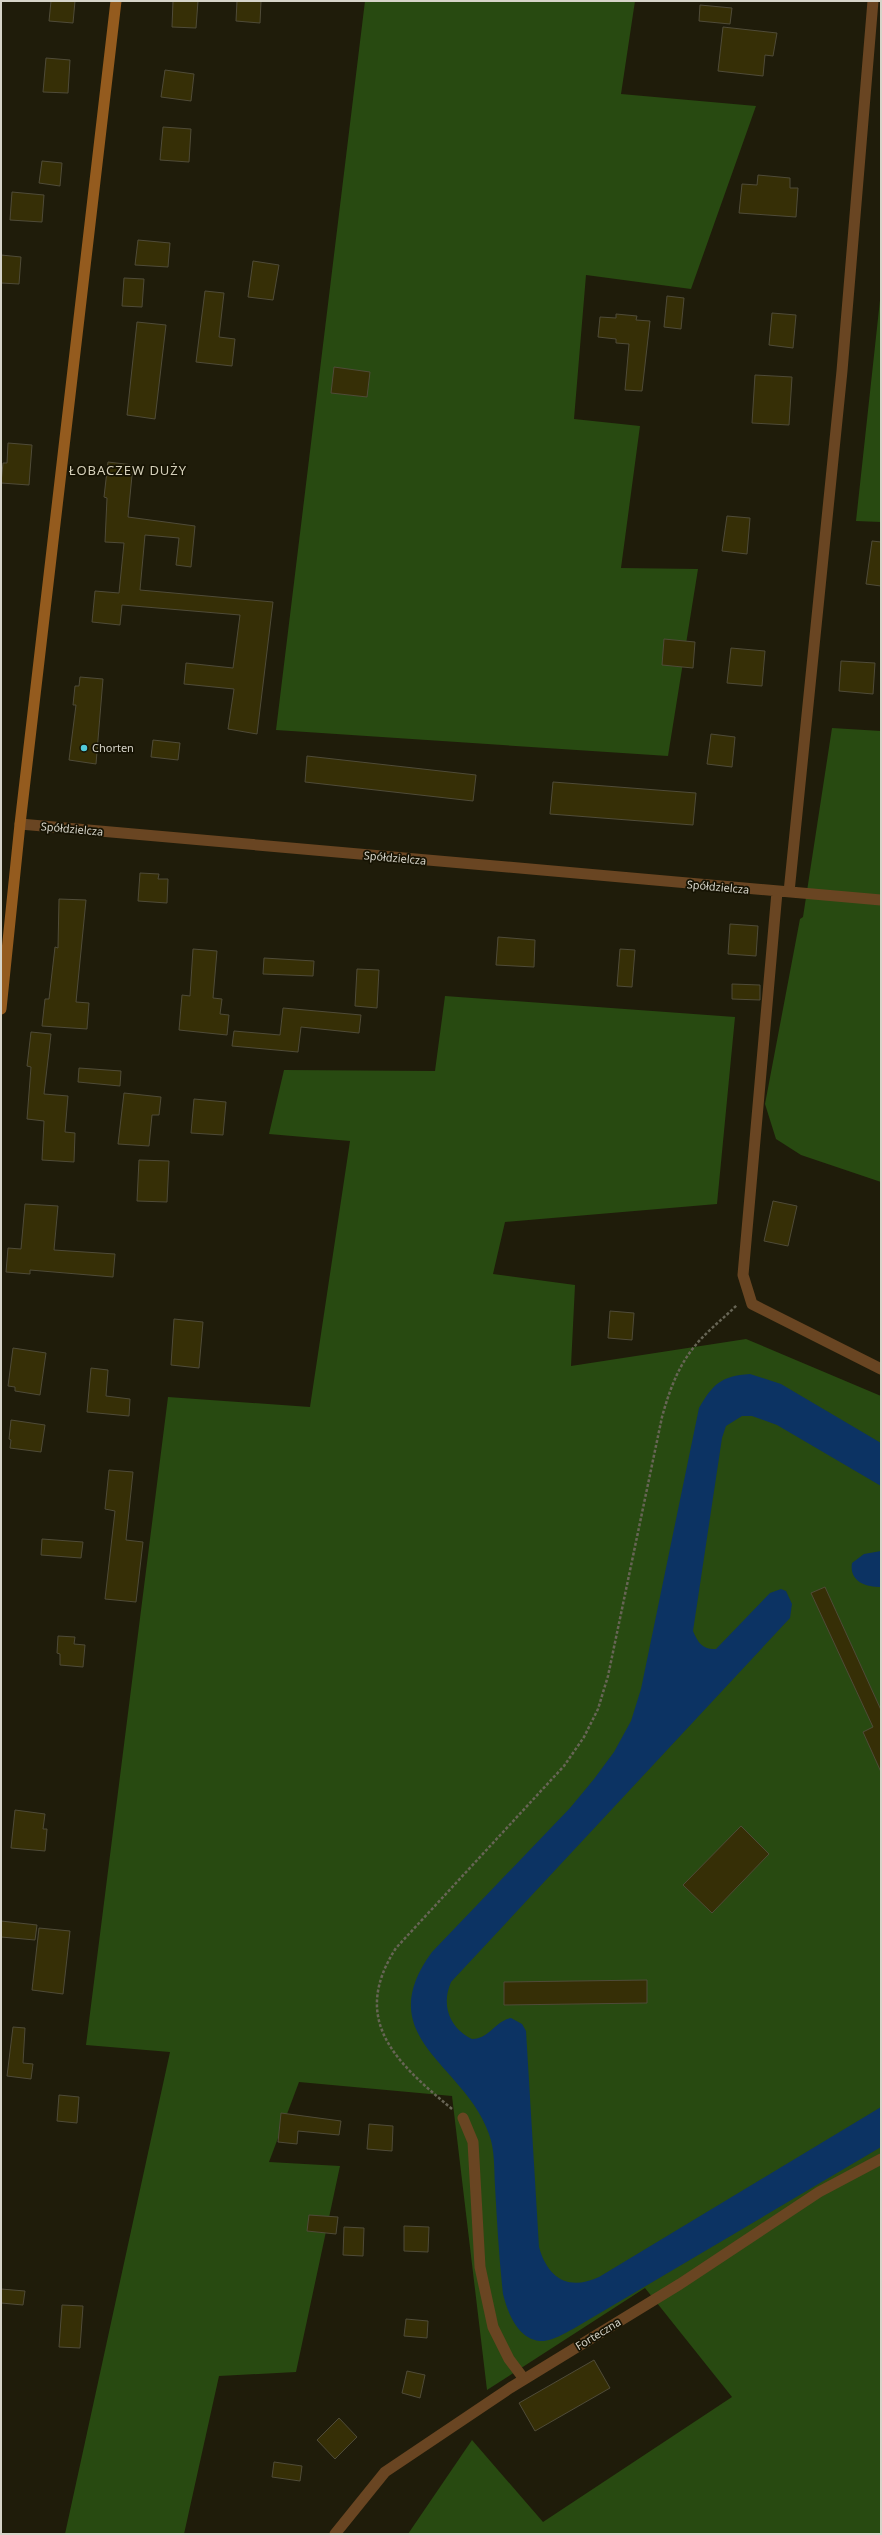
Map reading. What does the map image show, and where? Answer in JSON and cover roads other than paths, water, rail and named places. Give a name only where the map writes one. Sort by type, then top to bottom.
[{"type":"main road","points":[[1,1009],[20,824],[116,1]]},
{"type":"street","points":[[789,892],[842,371],[873,1]]},
{"type":"street","name":"Spółdzielcza","points":[[20,824],[774,892],[881,900]]},
{"type":"street","points":[[774,892],[743,1275],[752,1304],[881,1369]]},
{"type":"street","points":[[463,2118],[473,2142],[480,2267],[494,2327],[509,2359],[524,2379]]},
{"type":"street","name":"Forteczna","points":[[335,2534],[385,2472],[524,2379],[680,2284],[819,2192],[881,2159]]},
{"type":"water","points":[[750,1374],[781,1384],[881,1443],[881,1486],[777,1425],[752,1416],[742,1416],[726,1426],[722,1438],[693,1631],[697,1639],[704,1647],[716,1649],[770,1593],[781,1589],[786,1591],[792,1604],[790,1618],[451,1982],[448,1991],[447,2007],[449,2015],[458,2029],[472,2039],[483,2036],[505,2020],[511,2018],[522,2024],[526,2031],[539,2247],[548,2267],[554,2274],[569,2282],[578,2283],[599,2277],[881,2107],[881,2147],[573,2329],[552,2339],[544,2341],[535,2340],[521,2332],[516,2325],[508,2310],[503,2294],[498,2240],[494,2160],[489,2134],[477,2110],[461,2088],[428,2049],[416,2029],[411,2007],[415,1982],[432,1952],[570,1808],[614,1752],[631,1721],[641,1689],[699,1408],[714,1387],[725,1379]]},
{"type":"water","points":[[881,1551],[881,1587],[869,1586],[859,1582],[853,1574],[852,1563],[864,1554]]},
{"type":"place","name":"Chorten","points":[[84,748]]},
{"type":"district","name":"ŁOBACZEW DUŻY","points":[[128,470]]}]
